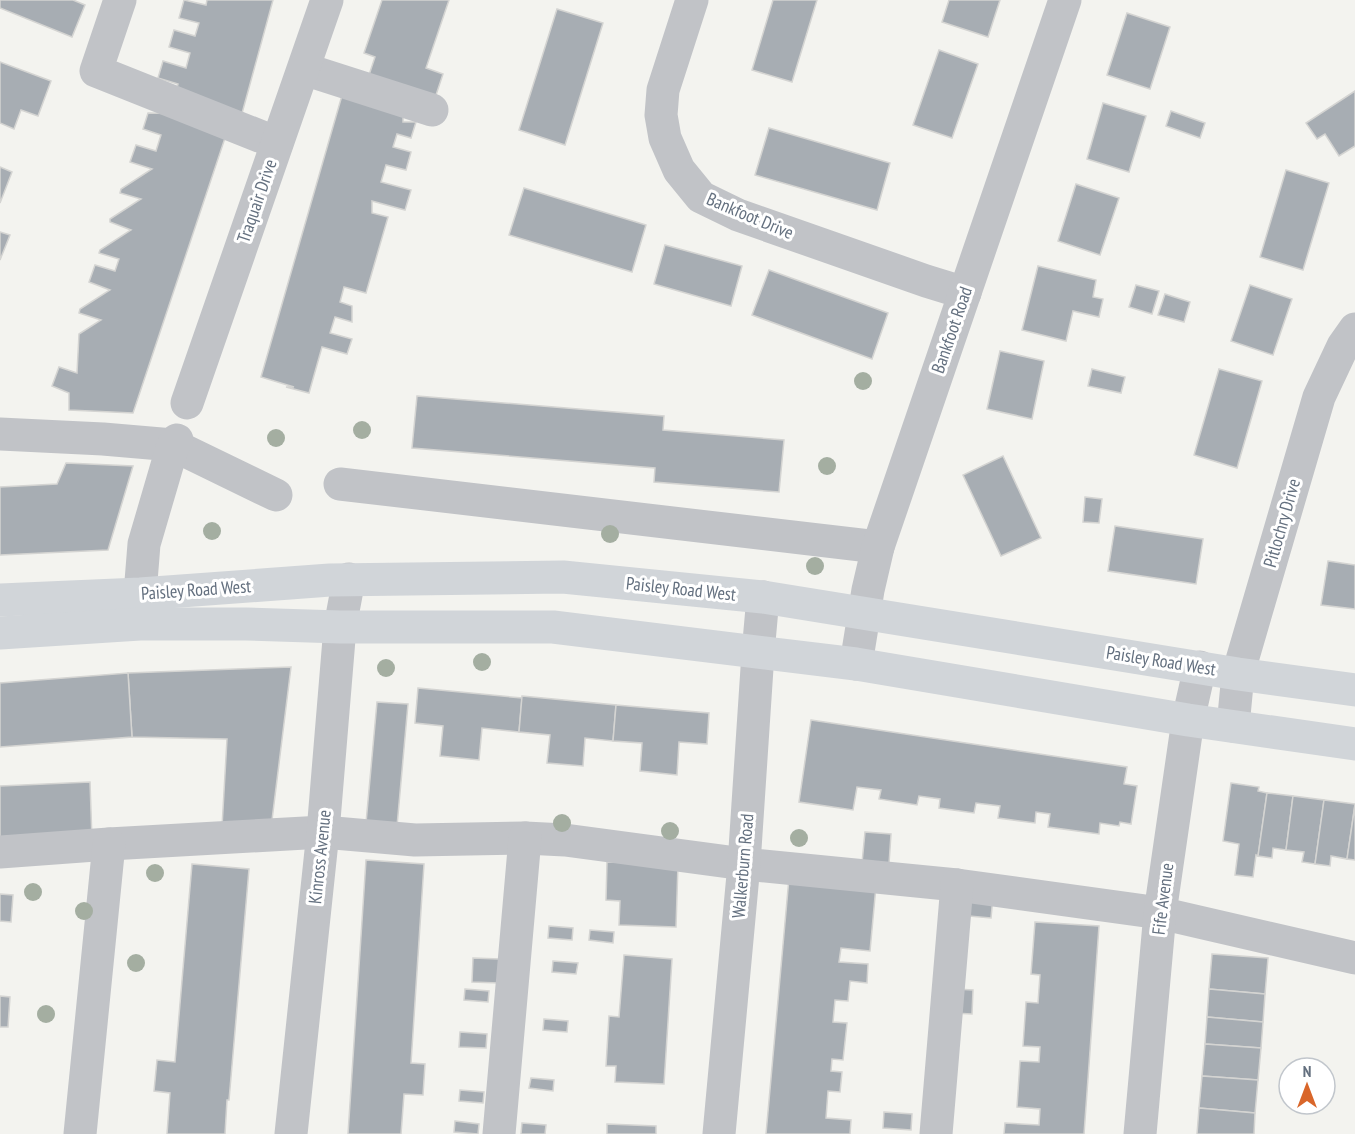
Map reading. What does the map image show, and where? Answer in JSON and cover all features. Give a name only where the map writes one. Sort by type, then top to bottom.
[{"type":"main road","name":"Paisley Road West","points":[[0,633],[140,609],[349,579],[563,577],[763,597],[1238,674],[1355,690]]},
{"type":"main road","name":"Paisley Road West","points":[[0,600],[140,609],[246,624],[340,627],[553,627],[856,664],[1188,720],[1355,744]]},
{"type":"street","points":[[120,0],[96,71],[277,143]]},
{"type":"street","name":"Traquair Drive","points":[[187,403],[327,0]]},
{"type":"street","name":"Bankfoot Drive","points":[[692,0],[663,90],[661,115],[665,138],[679,170],[701,196],[738,215],[965,292]]},
{"type":"street","name":"Bankfoot Road","points":[[856,664],[863,613],[878,547],[1065,0]]},
{"type":"street","points":[[304,69],[432,110]]},
{"type":"street","name":"Pitlochry Drive","points":[[1233,726],[1238,674],[1318,396],[1343,346],[1355,329]]},
{"type":"street","points":[[0,434],[175,442],[276,495]]},
{"type":"street","points":[[140,609],[144,544],[175,442]]},
{"type":"street","points":[[340,484],[878,547]]},
{"type":"street","name":"Kinross Avenue","points":[[291,1134],[323,832],[340,627],[349,579]]},
{"type":"street","name":"Walkerburn Road","points":[[719,1134],[744,864],[763,597]]},
{"type":"street","name":"Fife Avenue","points":[[1140,1134],[1160,913],[1188,720],[1200,667]]},
{"type":"street","points":[[0,852],[323,832],[415,840],[525,838],[565,840],[744,864],[957,885],[1160,913],[1355,958]]},
{"type":"street","points":[[499,1134],[525,838]]},
{"type":"street","points":[[80,1134],[109,844]]},
{"type":"street","points":[[936,1134],[957,885]]},
{"type":"building","points":[[0,0],[73,0],[85,5],[72,37],[0,8]]},
{"type":"building","points":[[184,0],[206,5],[207,0],[273,0],[241,117],[174,98],[178,84],[158,78],[163,61],[186,68],[190,53],[169,47],[174,30],[195,36],[199,23],[179,18]]},
{"type":"building","points":[[382,0],[449,0],[426,68],[443,74],[434,101],[368,78],[375,57],[364,53]]},
{"type":"building","points":[[773,0],[817,0],[792,82],[752,70]]},
{"type":"building","points":[[949,0],[1000,0],[988,37],[942,22]]},
{"type":"building","points":[[557,9],[603,23],[565,145],[519,130]]},
{"type":"building","points":[[1127,13],[1170,27],[1150,89],[1107,75]]},
{"type":"building","points":[[939,50],[978,64],[952,138],[913,125]]},
{"type":"building","points":[[0,62],[51,81],[38,116],[21,110],[14,129],[0,123]]},
{"type":"building","points":[[1355,91],[1355,146],[1339,156],[1325,134],[1317,139],[1306,123]]},
{"type":"building","points":[[343,92],[403,109],[403,122],[416,122],[411,138],[397,134],[393,147],[411,152],[406,170],[386,165],[381,182],[411,190],[405,210],[372,201],[372,213],[388,217],[366,293],[344,287],[340,302],[352,306],[352,322],[335,317],[330,333],[352,339],[347,354],[322,347],[309,393],[261,377]]},
{"type":"building","points":[[1103,103],[1146,116],[1129,172],[1087,159]]},
{"type":"building","points":[[1171,111],[1205,123],[1200,138],[1166,126]]},
{"type":"building","points":[[148,113],[184,114],[228,129],[133,413],[69,410],[69,393],[52,386],[59,367],[77,373],[79,334],[101,320],[79,313],[80,309],[110,290],[89,282],[95,265],[115,271],[119,259],[99,253],[100,250],[131,230],[110,222],[110,219],[141,199],[120,193],[121,189],[152,169],[130,162],[136,145],[156,151],[161,135],[143,129]]},
{"type":"building","points":[[769,128],[890,163],[877,210],[755,175]]},
{"type":"building","points":[[0,167],[12,172],[0,203]]},
{"type":"building","points":[[1286,170],[1329,183],[1303,270],[1260,257]]},
{"type":"building","points":[[1076,184],[1119,198],[1100,255],[1058,241]]},
{"type":"building","points":[[524,188],[646,225],[632,272],[509,235]]},
{"type":"building","points":[[0,232],[10,235],[0,260]]},
{"type":"building","points":[[665,245],[742,266],[731,306],[654,284]]},
{"type":"building","points":[[1038,266],[1096,280],[1093,297],[1103,299],[1099,317],[1073,311],[1066,341],[1022,330]]},
{"type":"building","points":[[769,270],[888,313],[872,359],[752,315]]},
{"type":"building","points":[[1136,285],[1159,291],[1152,314],[1129,307]]},
{"type":"building","points":[[1250,285],[1292,299],[1273,355],[1231,341]]},
{"type":"building","points":[[1165,294],[1190,302],[1184,322],[1158,315]]},
{"type":"building","points":[[1000,351],[1044,361],[1032,419],[987,409]]},
{"type":"building","points":[[1092,369],[1125,377],[1121,393],[1088,386]]},
{"type":"building","points":[[1219,369],[1262,381],[1237,468],[1194,455]]},
{"type":"building","points":[[417,396],[664,416],[663,430],[784,440],[779,492],[654,482],[655,468],[412,448]]},
{"type":"building","points":[[1003,456],[1041,538],[1001,556],[963,475]]},
{"type":"building","points":[[66,463],[133,466],[108,550],[0,555],[0,487],[57,484]]},
{"type":"building","points":[[1085,497],[1102,499],[1099,523],[1083,522]]},
{"type":"building","points":[[1115,526],[1203,539],[1196,584],[1108,571]]},
{"type":"building","points":[[1328,561],[1355,565],[1355,609],[1321,605]]},
{"type":"building","points":[[291,667],[272,820],[222,827],[227,739],[132,737],[128,673]]},
{"type":"building","points":[[128,673],[132,737],[0,747],[0,683]]},
{"type":"building","points":[[418,688],[522,698],[519,732],[482,728],[479,760],[440,756],[443,726],[415,723]]},
{"type":"building","points":[[522,696],[616,705],[613,741],[585,738],[583,766],[547,763],[550,735],[519,732]]},
{"type":"building","points":[[377,702],[408,704],[397,826],[366,823]]},
{"type":"building","points":[[616,705],[709,713],[707,744],[679,742],[677,775],[640,771],[642,743],[613,741]]},
{"type":"building","points":[[811,720],[1127,767],[1124,784],[1137,786],[1131,824],[1120,822],[1119,826],[1100,823],[1099,834],[1048,827],[1050,814],[1036,812],[1035,823],[998,818],[1000,806],[976,803],[974,813],[939,808],[940,799],[919,796],[917,805],[879,799],[881,790],[857,787],[853,810],[799,802]]},
{"type":"building","points":[[90,782],[92,840],[0,844],[0,786]]},
{"type":"building","points":[[1231,783],[1259,787],[1258,791],[1267,793],[1253,877],[1235,875],[1239,844],[1223,841]]},
{"type":"building","points":[[1267,793],[1293,796],[1286,850],[1273,848],[1272,858],[1258,856]]},
{"type":"building","points":[[1293,796],[1324,800],[1315,864],[1302,862],[1304,852],[1286,850]]},
{"type":"building","points":[[1324,800],[1355,804],[1347,859],[1331,856],[1330,866],[1315,864]]},
{"type":"building","points":[[1355,805],[1355,860],[1347,859]]},
{"type":"building","points":[[865,832],[891,834],[889,864],[862,863]]},
{"type":"building","points":[[366,860],[424,864],[411,1063],[425,1064],[423,1095],[404,1094],[401,1134],[348,1134]]},
{"type":"building","points":[[607,862],[678,864],[676,927],[619,925],[620,901],[606,900]]},
{"type":"building","points":[[192,864],[249,869],[225,1134],[167,1134],[170,1093],[154,1091],[157,1060],[175,1062]]},
{"type":"building","points":[[789,878],[876,886],[870,951],[841,948],[839,962],[868,964],[867,983],[850,981],[848,1001],[835,1000],[833,1022],[847,1023],[843,1060],[832,1059],[831,1071],[842,1072],[840,1092],[828,1091],[826,1118],[851,1120],[850,1134],[766,1134]]},
{"type":"building","points":[[0,894],[13,895],[11,922],[0,921]]},
{"type":"building","points":[[960,894],[993,897],[991,918],[958,915]]},
{"type":"building","points":[[1035,922],[1099,926],[1084,1134],[1004,1134],[1005,1123],[1039,1125],[1040,1109],[1017,1107],[1020,1061],[1039,1062],[1040,1047],[1023,1046],[1026,1002],[1038,1003],[1040,975],[1031,974]]},
{"type":"building","points":[[549,926],[573,928],[572,940],[548,938]]},
{"type":"building","points":[[590,930],[614,932],[613,943],[589,940]]},
{"type":"building","points":[[1212,954],[1268,958],[1265,994],[1209,989]]},
{"type":"building","points":[[624,955],[672,959],[664,1084],[615,1082],[616,1066],[606,1066],[609,1016],[619,1017]]},
{"type":"building","points":[[473,958],[499,959],[499,983],[472,982]]},
{"type":"building","points":[[553,961],[578,963],[576,974],[552,972]]},
{"type":"building","points":[[465,989],[489,991],[488,1002],[464,1000]]},
{"type":"building","points":[[955,989],[973,990],[972,1014],[953,1013]]},
{"type":"building","points":[[1209,989],[1265,994],[1263,1022],[1207,1017]]},
{"type":"building","points":[[0,996],[10,997],[8,1027],[0,1027]]},
{"type":"building","points":[[1207,1017],[1263,1022],[1261,1048],[1205,1044]]},
{"type":"building","points":[[544,1019],[568,1021],[567,1032],[543,1030]]},
{"type":"building","points":[[460,1032],[487,1034],[486,1048],[459,1047]]},
{"type":"building","points":[[1205,1044],[1261,1048],[1258,1080],[1202,1076]]},
{"type":"building","points":[[1202,1076],[1258,1080],[1255,1113],[1199,1108]]},
{"type":"building","points":[[531,1078],[554,1080],[553,1091],[529,1088]]},
{"type":"building","points":[[460,1090],[484,1092],[483,1103],[459,1101]]},
{"type":"building","points":[[1199,1108],[1255,1113],[1254,1134],[1197,1134]]},
{"type":"building","points":[[884,1112],[912,1114],[911,1130],[883,1128]]},
{"type":"building","points":[[455,1121],[479,1124],[478,1134],[454,1132]]},
{"type":"building","points":[[522,1123],[546,1125],[545,1134],[521,1134]]},
{"type":"building","points":[[607,1124],[656,1126],[656,1134],[607,1134]]}]
